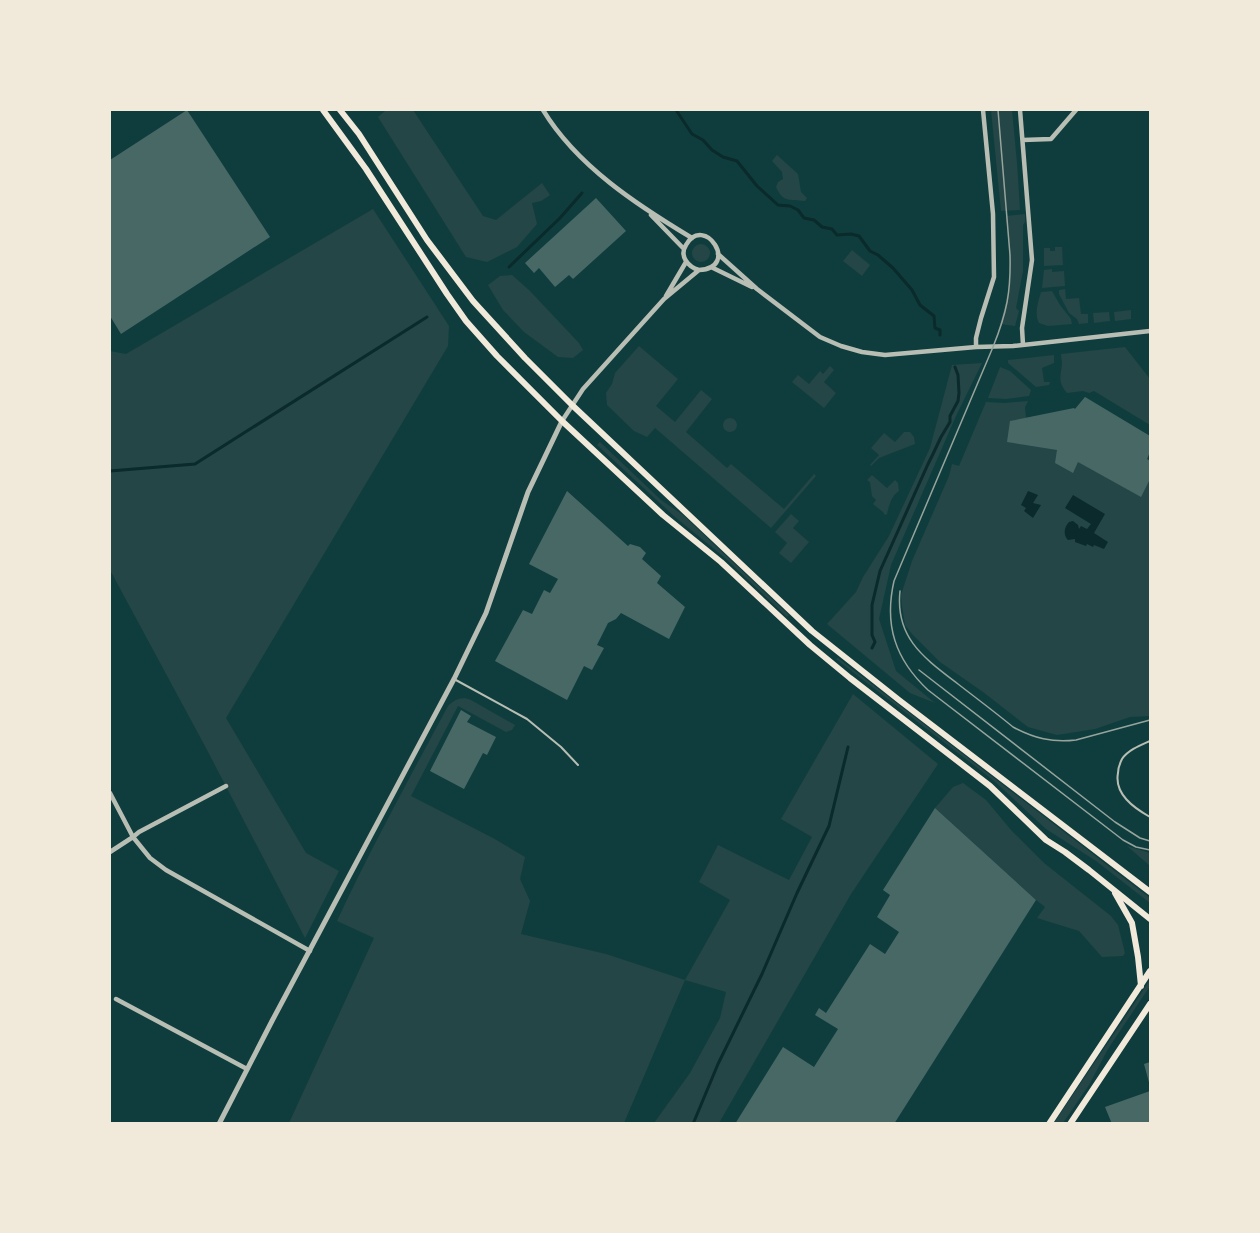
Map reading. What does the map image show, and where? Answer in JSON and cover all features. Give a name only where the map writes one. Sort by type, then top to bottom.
[{"type":"main road","points":[[323,110],[366,169],[466,321],[562,422],[663,515],[721,562],[810,645],[990,786],[1046,840],[1073,858],[1150,919]]},
{"type":"main road","points":[[340,110],[359,134],[428,240],[472,301],[572,405],[812,631],[1150,892]]},
{"type":"main road","points":[[1113,890],[1132,923],[1141,986]]},
{"type":"main road","points":[[1048,1124],[1150,971]]},
{"type":"main road","points":[[1070,1124],[1150,1004]]},
{"type":"street","points":[[543,110],[567,142],[600,175],[648,211],[692,238]]},
{"type":"street","points":[[976,347],[981,318],[994,277],[993,214],[983,110]]},
{"type":"street","points":[[1020,110],[1032,260],[1022,328],[1023,345]]},
{"type":"street","points":[[1023,140],[1051,139],[1076,110]]},
{"type":"street","points":[[648,211],[684,249]]},
{"type":"street","points":[[701,235],[710,238],[717,247],[718,254],[715,264],[705,270],[699,270],[686,262],[684,249],[686,243],[692,238],[701,235]]},
{"type":"street","points":[[718,254],[757,289],[819,337],[862,352],[885,355],[1023,345],[1150,331]]},
{"type":"street","points":[[664,299],[686,262]]},
{"type":"street","points":[[711,267],[757,289]]},
{"type":"street","points":[[219,1124],[454,679],[486,613],[528,492],[562,422],[583,389],[664,299],[699,270]]},
{"type":"street","points":[[110,852],[139,832],[226,786]]},
{"type":"street","points":[[110,793],[134,837],[150,858],[166,870],[309,951]]},
{"type":"street","points":[[116,999],[247,1069]]},
{"type":"lane","points":[[454,679],[527,719],[561,747],[578,765]]},
{"type":"lane","points":[[1150,741],[1122,759],[1117,777],[1124,798],[1150,816]]},
{"type":"shaded area","points":[[386,110],[413,110],[483,216],[496,220],[542,183],[550,195],[541,201],[532,203],[537,224],[517,247],[487,262],[466,257],[378,117]]},
{"type":"shaded area","points":[[991,110],[1012,110],[1020,210],[1001,211]]},
{"type":"shaded area","points":[[777,155],[798,174],[801,192],[807,198],[805,201],[781,196],[776,187],[783,179],[782,172],[772,161]]},
{"type":"shaded area","points":[[373,209],[449,326],[448,346],[226,718],[306,853],[339,871],[305,938],[110,570],[110,351],[126,354]]},
{"type":"shaded area","points":[[1025,214],[1023,271],[1016,308],[1019,311],[1015,326],[1000,324],[1010,274],[1006,216]]},
{"type":"shaded area","points":[[697,244],[705,244],[710,249],[708,260],[697,262],[692,257],[692,249]]},
{"type":"shaded area","points":[[1055,247],[1062,247],[1063,265],[1044,266],[1044,248],[1055,251]]},
{"type":"shaded area","points":[[852,250],[870,265],[862,276],[843,261]]},
{"type":"shaded area","points":[[1052,269],[1052,272],[1064,271],[1065,286],[1042,288],[1044,270]]},
{"type":"shaded area","points":[[512,275],[529,290],[583,350],[573,358],[558,357],[524,332],[503,310],[488,285],[500,276]]},
{"type":"shaded area","points":[[1065,289],[1066,299],[1079,298],[1081,314],[1088,314],[1088,323],[1079,324],[1077,319],[1069,313],[1059,294],[1059,290]]},
{"type":"shaded area","points":[[1052,291],[1072,324],[1048,326],[1039,323],[1037,312],[1041,292]]},
{"type":"shaded area","points":[[1131,310],[1131,319],[1115,321],[1114,312]]},
{"type":"shaded area","points":[[1109,312],[1110,321],[1094,323],[1093,313]]},
{"type":"shaded area","points":[[639,346],[678,379],[656,406],[675,422],[701,390],[712,399],[686,432],[727,468],[731,464],[784,509],[814,474],[816,476],[771,528],[655,428],[647,437],[634,431],[607,405],[606,393],[615,373]]},
{"type":"shaded area","points":[[1125,347],[1150,379],[1150,425],[1094,391],[1067,393],[1062,385],[1061,354]]},
{"type":"shaded area","points":[[1054,355],[1054,363],[1042,368],[1044,382],[1050,382],[1049,385],[1036,387],[1008,363],[1008,360]]},
{"type":"shaded area","points":[[982,363],[956,416],[891,565],[879,619],[896,671],[935,703],[910,693],[827,624],[856,592],[889,536],[930,448],[952,365]]},
{"type":"shaded area","points":[[830,366],[834,370],[824,382],[836,393],[824,408],[792,382],[798,375],[809,384],[820,371],[823,374]]},
{"type":"shaded area","points":[[1000,367],[1010,371],[1031,390],[1029,396],[1006,399],[988,398]]},
{"type":"shaded area","points":[[1085,397],[1150,436],[1150,452],[1147,458],[1150,461],[1150,716],[1130,717],[1095,729],[1057,735],[1028,727],[940,662],[905,625],[901,595],[912,561],[949,476],[952,464],[959,466],[986,402],[1028,401],[1025,407],[1026,418],[1075,409]]},
{"type":"shaded area","points":[[730,418],[735,420],[737,425],[735,430],[730,432],[725,430],[723,425],[725,420]]},
{"type":"shaded area","points":[[904,432],[910,432],[915,444],[879,458],[870,465],[879,455],[871,448],[884,433],[895,442]]},
{"type":"shaded area","points":[[600,442],[661,500],[683,515],[789,615],[787,617],[724,557],[675,517],[597,445]]},
{"type":"shaded area","points":[[872,475],[887,488],[895,480],[898,483],[899,491],[892,498],[885,515],[873,504],[876,500],[872,496],[870,482],[867,480]]},
{"type":"shaded area","points":[[1028,491],[1038,495],[1033,503],[1041,505],[1033,518],[1024,511],[1026,508],[1021,505]]},
{"type":"shaded area","points":[[1073,495],[1105,514],[1094,533],[1108,542],[1104,549],[1094,545],[1093,547],[1087,544],[1086,546],[1075,542],[1075,539],[1066,538],[1065,531],[1069,522],[1073,521],[1079,529],[1081,526],[1087,529],[1091,524],[1065,508]]},
{"type":"shaded area","points":[[791,514],[799,521],[793,528],[809,542],[791,563],[779,553],[787,543],[775,532]]},
{"type":"shaded area","points":[[838,658],[1150,898],[1150,903],[1096,861],[1046,829],[993,780],[836,659]]},
{"type":"shaded area","points":[[853,694],[938,764],[851,894],[719,1123],[654,1123],[690,1073],[720,1018],[726,992],[685,980],[730,900],[699,882],[718,845],[789,880],[812,837],[781,819]]},
{"type":"shaded area","points":[[459,699],[471,700],[515,725],[512,730],[506,732],[458,706],[411,796],[525,857],[520,879],[530,901],[521,934],[606,954],[685,980],[624,1123],[289,1123],[374,938],[337,921],[448,706]]},
{"type":"shaded area","points":[[963,783],[986,800],[1011,830],[1044,863],[1111,916],[1118,925],[1125,953],[1123,956],[1102,957],[1079,931],[1037,918],[1045,907],[935,808],[953,787]]},
{"type":"shaded area","points":[[1127,846],[1150,853],[1150,866]]},
{"type":"shaded area","points":[[1150,980],[1150,986],[1108,1049],[1089,1085],[1063,1123],[1054,1123]]},
{"type":"building","points":[[187,110],[270,237],[121,334],[110,316],[110,160]]},
{"type":"building","points":[[596,198],[626,231],[573,279],[569,275],[555,287],[539,268],[534,273],[525,263]]},
{"type":"building","points":[[1085,397],[1150,436],[1150,452],[1147,459],[1150,461],[1150,479],[1141,497],[1078,462],[1073,473],[1055,463],[1057,450],[1007,442],[1010,421],[1075,409]]},
{"type":"building","points":[[567,491],[628,546],[630,544],[640,547],[646,553],[642,559],[661,576],[657,583],[685,607],[669,639],[621,613],[608,623],[597,645],[604,648],[592,670],[584,666],[567,700],[495,661],[523,610],[532,614],[544,590],[550,593],[558,579],[529,564]]},
{"type":"building","points":[[461,710],[471,716],[467,722],[496,737],[487,755],[483,753],[464,789],[430,771]]},
{"type":"building","points":[[935,808],[1036,900],[894,1124],[735,1124],[783,1047],[814,1067],[838,1029],[815,1015],[819,1008],[826,1013],[870,944],[885,954],[899,932],[877,917],[890,895],[883,890]]},
{"type":"building","points":[[1150,1062],[1150,1086],[1144,1064]]},
{"type":"building","points":[[1150,1091],[1150,1124],[1112,1124],[1105,1107]]},
{"type":"waterway","points":[[676,110],[692,134],[723,157],[737,161],[757,186],[778,205],[790,206],[798,210],[804,218],[832,229],[837,235],[859,236],[870,251],[893,268],[912,290],[920,305],[934,316],[935,328],[940,330],[940,335]]},
{"type":"waterway","points":[[509,267],[560,218],[582,193]]},
{"type":"waterway","points":[[110,471],[195,464],[427,317]]},
{"type":"waterway","points":[[872,648],[875,642],[872,635],[872,605],[880,571],[958,401],[958,375],[955,367]]},
{"type":"waterway","points":[[693,1124],[718,1064],[762,974],[829,826],[848,747]]},
{"type":"tram line","points":[[998,110],[1010,255],[1007,302],[993,347],[894,581],[890,612],[892,627],[895,640],[907,666],[928,690],[1123,840],[1136,847],[1150,850]]},
{"type":"tram line","points":[[900,591],[902,622],[907,634],[923,656],[1013,727],[1043,739],[1067,741],[1150,720]]},
{"type":"tram line","points":[[919,670],[1115,822],[1140,838],[1150,841]]}]
